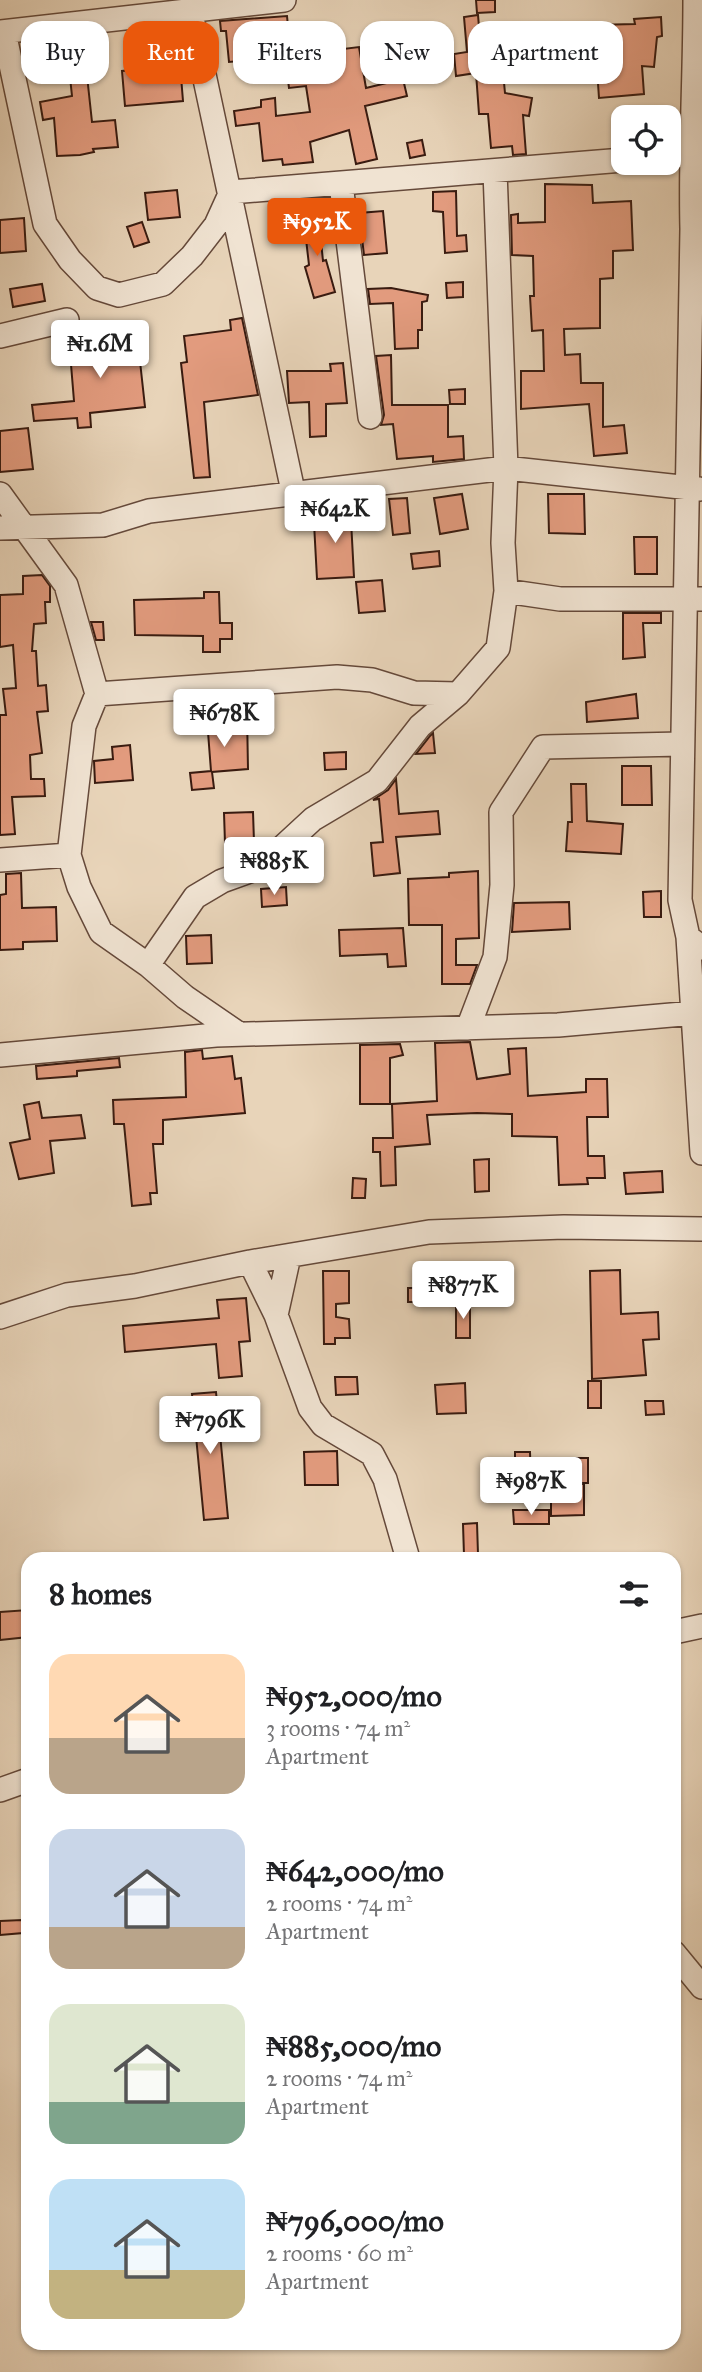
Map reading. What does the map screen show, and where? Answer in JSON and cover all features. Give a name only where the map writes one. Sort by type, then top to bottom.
[{"type":"street","points":[[231,192],[216,225],[192,256],[163,284],[119,295],[97,288],[70,260],[45,225],[2,32],[284,0]]},
{"type":"street","points":[[681,150],[699,108],[694,1]]},
{"type":"street","points":[[190,9],[293,491]]},
{"type":"street","points":[[231,192],[611,161]]},
{"type":"street","points":[[681,163],[697,229],[692,665],[681,744],[680,900],[695,943],[694,1013],[702,1153]]},
{"type":"street","points":[[148,965],[195,897],[222,881],[261,867],[313,819],[377,781],[419,726],[458,694],[498,648],[506,591],[503,544],[506,468],[495,171]]},
{"type":"street","points":[[341,184],[370,416]]},
{"type":"street","points":[[0,336],[67,320]]},
{"type":"street","points":[[10,527],[103,525],[149,511],[293,491],[506,468],[694,489]]},
{"type":"street","points":[[0,494],[10,527],[66,584],[97,694],[84,726],[69,855],[79,887],[101,932],[148,965],[185,997],[239,1034]]},
{"type":"street","points":[[506,591],[560,599],[693,598]]},
{"type":"street","points":[[97,694],[337,677],[372,680],[414,693],[458,694]]},
{"type":"street","points":[[468,1028],[495,957],[502,886],[501,812],[543,747],[681,744]]},
{"type":"street","points":[[0,860],[69,855]]},
{"type":"street","points":[[0,1055],[239,1034],[558,1025],[694,1013]]},
{"type":"street","points":[[0,1317],[67,1295],[135,1286],[250,1262],[429,1232],[564,1227],[702,1229]]},
{"type":"street","points":[[276,1315],[289,1256]]},
{"type":"street","points":[[250,1262],[276,1315],[310,1408],[323,1425],[372,1454],[385,1479],[403,1552]]},
{"type":"street","points":[[681,1630],[702,1626]]},
{"type":"street","points":[[0,1790],[21,1782]]},
{"type":"street","points":[[681,1962],[702,1987]]},
{"type":"building","points":[[476,0],[495,0],[495,12],[477,13]]},
{"type":"building","points":[[478,15],[478,21],[468,21],[468,74],[456,76],[454,54],[467,52],[464,17]]},
{"type":"building","points":[[287,16],[287,21],[233,21],[233,62],[229,62],[226,31],[221,31],[220,21]]},
{"type":"building","points":[[661,17],[662,36],[657,37],[654,67],[642,66],[644,94],[599,98],[598,84],[623,84],[623,24],[635,24],[634,19]]},
{"type":"building","points":[[359,47],[360,84],[365,84],[366,88],[382,84],[404,84],[407,96],[365,106],[377,159],[356,164],[349,130],[310,142],[313,162],[283,165],[282,159],[263,161],[259,123],[236,126],[234,111],[261,107],[261,100],[275,98],[276,116],[310,112],[306,86],[289,88],[288,84],[346,84],[346,49]]},
{"type":"building","points":[[71,84],[88,84],[92,122],[115,120],[118,147],[93,149],[94,152],[80,155],[57,156],[54,118],[43,120],[40,102],[72,96]]},
{"type":"building","points":[[123,84],[182,84],[183,101],[125,106]]},
{"type":"building","points":[[477,84],[504,84],[505,93],[532,98],[529,116],[523,115],[526,154],[513,155],[512,146],[491,148],[488,114],[479,114]]},
{"type":"building","points":[[422,140],[425,155],[410,158],[407,143]]},
{"type":"building","points":[[545,184],[592,185],[593,203],[631,201],[633,250],[613,251],[613,278],[600,279],[600,328],[564,329],[565,355],[580,354],[581,383],[603,383],[603,427],[624,425],[627,453],[594,456],[589,404],[521,409],[521,371],[544,371],[543,330],[532,331],[530,296],[534,296],[533,256],[512,255],[511,215],[518,214],[518,223],[545,222]]},
{"type":"building","points":[[177,190],[180,217],[148,220],[145,193]]},
{"type":"building","points":[[456,191],[457,236],[466,235],[467,251],[445,253],[443,212],[433,211],[433,192]]},
{"type":"building","points":[[383,211],[387,253],[364,255],[359,213]]},
{"type":"building","points":[[318,212],[323,261],[326,260],[335,292],[314,298],[305,267],[309,265],[303,213]]},
{"type":"building","points":[[24,218],[26,251],[0,253],[0,220]]},
{"type":"building","points":[[142,222],[149,242],[134,247],[127,227]]},
{"type":"building","points":[[463,282],[463,297],[447,298],[446,283]]},
{"type":"building","points":[[42,284],[45,301],[13,307],[10,289]]},
{"type":"building","points":[[391,288],[428,295],[427,301],[422,302],[422,330],[418,330],[418,348],[395,349],[393,303],[370,304],[368,289]]},
{"type":"building","points":[[242,318],[258,395],[204,402],[210,477],[194,478],[181,363],[187,362],[184,336],[231,330],[230,320]]},
{"type":"building","points":[[137,334],[145,407],[90,413],[91,427],[78,428],[77,418],[34,421],[32,405],[74,401],[69,340]]},
{"type":"building","points":[[391,355],[392,405],[448,405],[448,437],[463,436],[464,459],[433,462],[433,456],[397,459],[393,424],[381,425],[384,415],[376,356]]},
{"type":"building","points":[[343,363],[347,403],[326,404],[326,436],[310,437],[309,402],[289,403],[287,371],[331,371],[330,364]]},
{"type":"building","points":[[465,389],[465,404],[450,404],[449,390]]},
{"type":"building","points":[[28,428],[33,469],[0,472],[0,431]]},
{"type":"building","points":[[462,494],[468,529],[440,534],[434,498]]},
{"type":"building","points":[[548,494],[584,494],[585,534],[549,533]]},
{"type":"building","points":[[407,498],[410,533],[393,535],[389,499]]},
{"type":"building","points":[[350,501],[354,577],[317,579],[314,523],[336,523],[335,503]]},
{"type":"building","points":[[634,537],[657,537],[657,574],[635,574]]},
{"type":"building","points":[[439,551],[440,566],[413,569],[411,554]]},
{"type":"building","points":[[42,575],[50,586],[50,602],[45,602],[46,623],[34,624],[32,651],[36,651],[38,686],[46,685],[48,711],[37,712],[42,753],[30,755],[31,779],[44,779],[45,796],[12,797],[15,834],[0,835],[0,715],[6,715],[3,689],[16,688],[13,645],[0,647],[0,595],[23,594],[23,576]]},
{"type":"building","points":[[382,580],[385,611],[359,613],[356,582]]},
{"type":"building","points":[[204,592],[219,592],[220,623],[232,623],[232,639],[220,639],[220,652],[203,652],[203,636],[135,635],[134,600],[204,598]]},
{"type":"building","points":[[623,613],[661,613],[661,623],[643,623],[645,657],[623,659]]},
{"type":"building","points":[[91,622],[103,622],[104,640],[96,640]]},
{"type":"building","points":[[636,694],[638,718],[587,722],[586,702]]},
{"type":"building","points":[[234,714],[247,714],[248,769],[212,772],[214,788],[192,790],[190,773],[211,771],[207,719],[234,717]]},
{"type":"building","points":[[433,733],[435,753],[416,754],[430,736]]},
{"type":"building","points":[[130,745],[133,780],[95,783],[94,761],[113,759],[112,747]]},
{"type":"building","points":[[346,752],[346,769],[325,770],[324,753]]},
{"type":"building","points":[[622,766],[651,766],[652,805],[622,805]]},
{"type":"building","points":[[396,779],[399,814],[438,811],[440,834],[396,837],[400,873],[374,876],[371,843],[383,842],[379,799],[373,800],[388,790]]},
{"type":"building","points":[[571,784],[586,784],[587,821],[623,824],[621,854],[566,851],[568,822],[572,822]]},
{"type":"building","points":[[253,812],[254,842],[225,843],[224,813]]},
{"type":"building","points":[[478,871],[479,938],[456,939],[456,965],[477,965],[470,984],[442,984],[442,925],[409,925],[408,879],[449,877],[449,873]]},
{"type":"building","points":[[21,873],[22,908],[56,907],[57,941],[23,942],[23,949],[0,950],[0,895],[6,894],[6,874]]},
{"type":"building","points":[[286,887],[287,905],[262,907],[261,889]]},
{"type":"building","points":[[661,891],[661,917],[644,917],[643,892]]},
{"type":"building","points":[[569,902],[570,929],[512,932],[514,903]]},
{"type":"building","points":[[403,928],[406,966],[388,967],[387,954],[340,956],[339,930]]},
{"type":"building","points":[[211,935],[212,963],[187,964],[186,936]]},
{"type":"building","points":[[470,1042],[477,1079],[510,1074],[508,1049],[526,1048],[528,1096],[586,1092],[586,1079],[607,1079],[608,1117],[587,1117],[588,1156],[604,1156],[605,1178],[587,1178],[588,1184],[559,1185],[557,1137],[512,1136],[512,1114],[477,1113],[427,1115],[430,1144],[395,1147],[396,1185],[381,1186],[380,1152],[373,1152],[373,1138],[393,1138],[392,1104],[437,1101],[435,1043]]},
{"type":"building","points":[[400,1044],[403,1055],[390,1058],[390,1104],[360,1104],[360,1045]]},
{"type":"building","points":[[202,1050],[203,1059],[232,1056],[235,1079],[241,1078],[245,1113],[163,1120],[163,1144],[153,1144],[157,1193],[150,1193],[151,1204],[132,1206],[124,1124],[114,1124],[113,1100],[186,1097],[185,1052]]},
{"type":"building","points":[[119,1058],[120,1067],[77,1071],[77,1076],[37,1079],[36,1066]]},
{"type":"building","points":[[39,1102],[42,1118],[81,1115],[85,1138],[50,1141],[54,1173],[19,1179],[10,1143],[30,1139],[24,1105]]},
{"type":"building","points":[[489,1159],[489,1191],[475,1192],[474,1160]]},
{"type":"building","points":[[662,1171],[663,1192],[626,1194],[624,1173]]},
{"type":"building","points":[[353,1178],[366,1179],[365,1198],[352,1198]]},
{"type":"building","points":[[620,1270],[621,1314],[658,1312],[659,1339],[643,1340],[646,1375],[592,1379],[590,1271]]},
{"type":"building","points":[[323,1271],[349,1271],[349,1303],[336,1304],[336,1317],[349,1319],[350,1338],[335,1338],[335,1344],[324,1344]]},
{"type":"building","points":[[408,1288],[432,1288],[433,1302],[408,1302]]},
{"type":"building","points":[[246,1298],[250,1341],[239,1342],[242,1376],[219,1378],[216,1344],[125,1352],[123,1326],[219,1318],[217,1300]]},
{"type":"building","points":[[456,1304],[470,1304],[470,1338],[456,1338]]},
{"type":"building","points":[[335,1377],[357,1377],[358,1394],[336,1395]]},
{"type":"building","points":[[588,1381],[601,1381],[601,1408],[588,1408]]},
{"type":"building","points":[[465,1383],[466,1413],[437,1414],[435,1385]]},
{"type":"building","points":[[216,1392],[228,1518],[204,1520],[192,1394]]},
{"type":"building","points":[[645,1401],[663,1401],[664,1414],[646,1415]]},
{"type":"building","points":[[337,1451],[338,1485],[305,1485],[304,1452]]},
{"type":"building","points":[[515,1452],[530,1452],[531,1483],[515,1483]]},
{"type":"building","points":[[572,1458],[588,1458],[588,1483],[572,1483]]},
{"type":"building","points":[[551,1484],[584,1484],[584,1515],[551,1516]]},
{"type":"building","points":[[513,1510],[549,1510],[549,1524],[514,1524]]},
{"type":"building","points":[[477,1523],[478,1552],[464,1552],[463,1524]]},
{"type":"building","points":[[21,1610],[21,1638],[0,1640],[0,1612]]},
{"type":"building","points":[[21,1920],[21,1933],[0,1935],[0,1921]]}]
